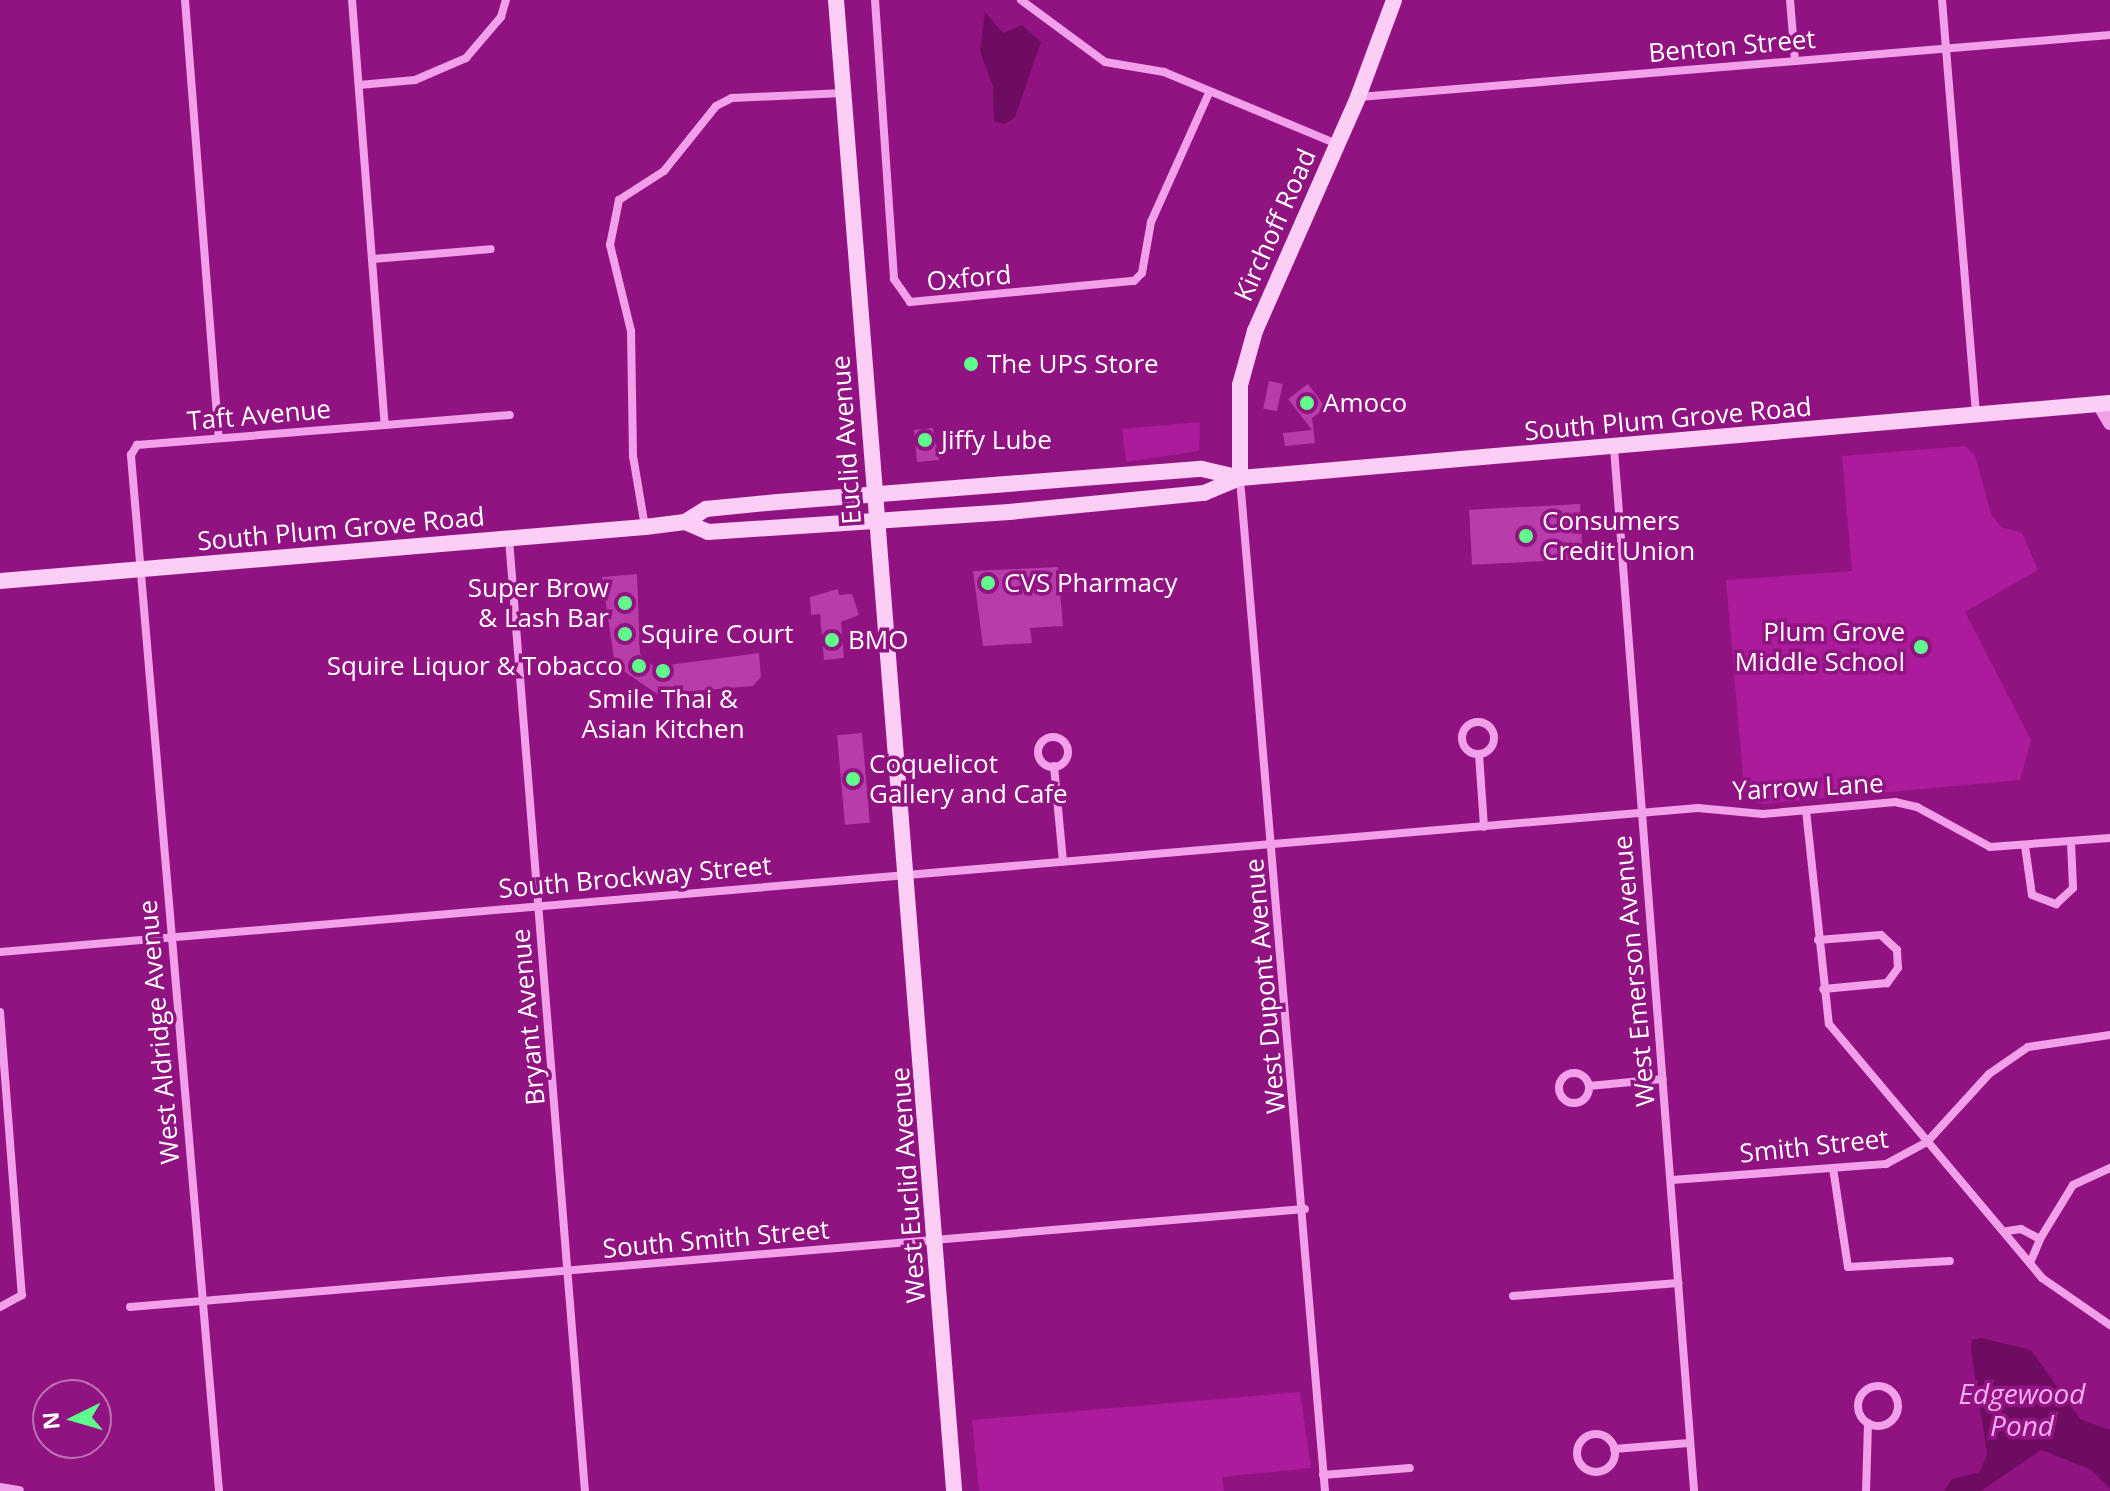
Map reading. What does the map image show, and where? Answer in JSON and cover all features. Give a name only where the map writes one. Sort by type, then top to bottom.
[{"type":"main road","name":"Euclid Avenue","points":[[836,0],[905,876]]},
{"type":"main road","name":"Kirchoff Road","points":[[1240,478],[1240,385],[1255,331],[1358,97],[1394,0]]},
{"type":"main road","name":"South Plum Grove Road","points":[[0,581],[645,527],[685,522],[706,509],[875,494],[1202,469],[1240,478],[1976,418],[2105,403]]},
{"type":"main road","name":"South Plum Grove Road","points":[[685,522],[708,532],[878,520],[1204,493],[1240,478]]},
{"type":"main road","name":"West Euclid Avenue","points":[[905,876],[937,1241],[954,1491]]},
{"type":"street","points":[[185,0],[219,438]]},
{"type":"street","points":[[352,0],[385,425]]},
{"type":"street","points":[[359,85],[415,80],[466,58],[501,17],[506,0]]},
{"type":"street","name":"Oxford","points":[[875,0],[894,279],[910,302],[1134,281],[1142,273],[1151,222],[1209,93]]},
{"type":"street","points":[[1021,0],[1092,57],[1164,72],[1337,144]]},
{"type":"street","points":[[1790,0],[1795,61]]},
{"type":"street","points":[[1942,0],[1976,418]]},
{"type":"street","name":"Benton Street","points":[[1358,97],[2110,35]]},
{"type":"street","points":[[645,527],[633,456],[631,331],[610,245],[619,200],[664,171],[716,106],[732,98],[843,93]]},
{"type":"street","points":[[373,259],[491,249]]},
{"type":"street","points":[[2105,403],[2110,423]]},
{"type":"street","name":"Taft Avenue","points":[[140,569],[131,455],[137,445],[510,415]]},
{"type":"street","name":"West Emerson Avenue","points":[[1614,448],[1694,1491]]},
{"type":"street","name":"West Dupont Avenue","points":[[1240,478],[1305,1209],[1325,1491]]},
{"type":"street","name":"Bryant Avenue","points":[[509,539],[570,1272],[585,1491]]},
{"type":"street","name":"West Aldridge Avenue","points":[[140,569],[219,1491]]},
{"type":"street","points":[[1479,754],[1484,827]]},
{"type":"street","points":[[1054,766],[1063,862]]},
{"type":"street","name":"Yarrow Lane","points":[[1484,827],[1640,813],[1806,810],[1907,803],[1982,845],[2025,846],[2110,838]]},
{"type":"street","points":[[1806,810],[1829,1024],[1927,1142],[2007,1231],[2048,1284],[2110,1325]]},
{"type":"street","name":"South Brockway Street","points":[[0,952],[539,904],[1484,827]]},
{"type":"street","points":[[2025,846],[2032,895],[2056,904],[2073,888],[2071,842]]},
{"type":"street","points":[[1818,940],[1881,935],[1894,944],[1898,961],[1887,983],[1823,989]]},
{"type":"street","points":[[0,1012],[5,1122],[22,1295],[0,1307]]},
{"type":"street","name":"Smith Street","points":[[1672,1180],[1886,1164],[1927,1142],[1989,1074],[2028,1047],[2110,1035]]},
{"type":"street","points":[[1589,1086],[1663,1079]]},
{"type":"street","points":[[1833,1168],[1848,1267],[1950,1261]]},
{"type":"street","points":[[2030,1263],[2040,1239],[2073,1185],[2110,1168]]},
{"type":"street","name":"South Smith Street","points":[[130,1307],[1305,1209]]},
{"type":"street","points":[[2007,1231],[2021,1229],[2040,1239]]},
{"type":"street","points":[[1513,1296],[1678,1283]]},
{"type":"street","points":[[1866,1491],[1868,1423],[1859,1412],[1861,1396],[1886,1388],[1897,1400],[1894,1419],[1868,1423]]},
{"type":"street","points":[[1614,1449],[1610,1466],[1599,1472],[1582,1467],[1577,1456],[1584,1439],[1595,1435],[1614,1449],[1689,1443]]},
{"type":"street","points":[[1323,1475],[1410,1468]]},
{"type":"street","points":[[0,1487],[20,1490]]},
{"type":"shaded area","points":[[1200,422],[1199,451],[1126,462],[1122,429]]},
{"type":"shaded area","name":"Plum Grove Middle School","points":[[1965,446],[1975,455],[1991,514],[2001,527],[2022,533],[2038,570],[1965,612],[2031,740],[2020,780],[1763,804],[1745,799],[1726,580],[1852,571],[1842,456]]},
{"type":"shaded area","points":[[1300,1392],[1311,1468],[1222,1477],[1224,1491],[979,1491],[972,1420]]},
{"type":"water","points":[[985,12],[1003,33],[1022,25],[1041,42],[1015,117],[1005,124],[994,122],[993,87],[980,51]]},
{"type":"water","name":"Edgewood Pond","points":[[1981,1338],[2031,1350],[2080,1419],[2110,1430],[2110,1489],[2090,1469],[2041,1450],[1981,1491],[1944,1491],[1952,1479],[1980,1472],[1987,1454],[1971,1350],[1972,1340]]},
{"type":"building","name":"Amoco","points":[[1269,381],[1283,384],[1277,411],[1263,408]]},
{"type":"building","name":"Amoco","points":[[1308,384],[1326,408],[1312,418],[1315,443],[1285,446],[1283,433],[1312,430],[1288,399]]},
{"type":"building","name":"Jiffy Lube","points":[[933,428],[939,460],[917,462],[914,430]]},
{"type":"building","name":"Consumers Credit Union","points":[[1580,504],[1583,559],[1472,565],[1469,510]]},
{"type":"building","name":"CVS Pharmacy","points":[[1058,567],[1063,626],[1030,628],[1032,643],[983,646],[973,571]]},
{"type":"building","name":"Squire Court","points":[[637,574],[640,654],[654,667],[759,653],[761,677],[753,686],[657,694],[615,665],[602,577]]},
{"type":"building","name":"BMO","points":[[838,589],[839,595],[852,594],[859,615],[841,622],[844,658],[824,660],[820,614],[811,615],[810,597]]},
{"type":"building","name":"Coquelicot Gallery and Cafe","points":[[862,733],[870,823],[845,825],[837,735]]},
{"type":"place","name":"The UPS Store","points":[[971,364]]},
{"type":"place","name":"Amoco","points":[[1307,403]]},
{"type":"place","name":"Jiffy Lube","points":[[925,440]]},
{"type":"place","name":"Consumers Credit Union","points":[[1526,536]]},
{"type":"place","name":"CVS Pharmacy","points":[[988,583]]},
{"type":"place","name":"Super Brow & Lash Bar","points":[[625,603]]},
{"type":"place","name":"Squire Court","points":[[625,634]]},
{"type":"place","name":"BMO","points":[[832,640]]},
{"type":"place","name":"Plum Grove Middle School","points":[[1921,647]]},
{"type":"place","name":"Squire Liquor & Tobacco","points":[[639,666]]},
{"type":"place","name":"Smile Thai & Asian Kitchen","points":[[663,671]]},
{"type":"place","name":"Coquelicot Gallery and Cafe","points":[[853,779]]}]
